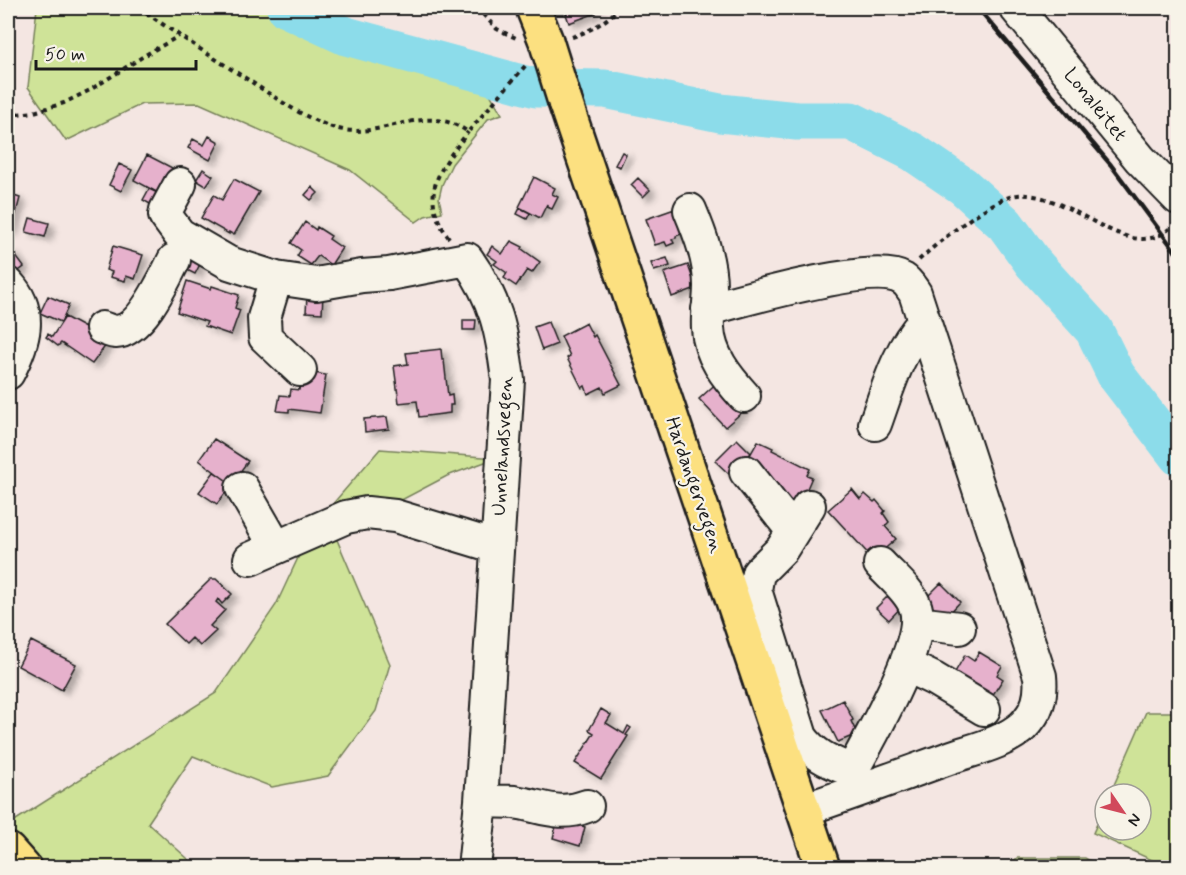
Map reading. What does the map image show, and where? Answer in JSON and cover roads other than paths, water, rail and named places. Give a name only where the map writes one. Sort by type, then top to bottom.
[{"type":"main road","name":"Hardangervegen","points":[[533,8],[542,46],[565,102],[823,867]]},
{"type":"main road","points":[[8,850],[24,867]]},
{"type":"street","name":"Lonaleitet","points":[[1016,8],[1140,159],[1179,198]]},
{"type":"street","points":[[102,328],[114,332],[123,330],[134,323],[152,300],[172,248],[166,210],[180,184]]},
{"type":"street","points":[[690,210],[707,259],[710,286],[708,309],[710,345],[729,379],[744,396]]},
{"type":"street","points":[[172,248],[229,262],[276,278],[264,318],[265,337],[300,370]]},
{"type":"street","name":"Unnelandsvegen","points":[[276,278],[316,284],[389,274],[467,259],[483,281],[495,307],[503,340],[508,380],[506,438],[482,801],[474,867]]},
{"type":"street","points":[[708,309],[854,276],[880,274],[903,279],[915,293],[1040,676],[1039,702],[1033,714],[1013,734],[854,781],[803,810]]},
{"type":"street","points":[[8,284],[16,293],[23,308],[25,322],[22,339],[8,373]]},
{"type":"street","points":[[875,424],[905,348],[913,334],[924,322]]},
{"type":"street","points":[[746,472],[801,518],[782,549],[758,573],[755,590],[801,736],[809,748],[854,781]]},
{"type":"street","name":"Unnelandsvegen","points":[[242,488],[263,553],[346,517],[381,513],[497,547]]},
{"type":"street","points":[[854,781],[905,665],[917,623],[916,608],[909,596],[880,564]]},
{"type":"street","points":[[917,623],[959,628]]},
{"type":"street","points":[[905,665],[934,679],[984,709]]},
{"type":"street","points":[[482,801],[514,802],[562,812],[575,811],[588,806]]},
{"type":"waterway","points":[[286,8],[346,36],[536,88],[605,89],[720,113],[797,121],[851,121],[913,152],[963,186],[1005,224],[1034,264],[1094,330],[1116,375],[1178,456]]},
{"type":"railway","points":[[978,8],[1111,165],[1178,255]]}]
